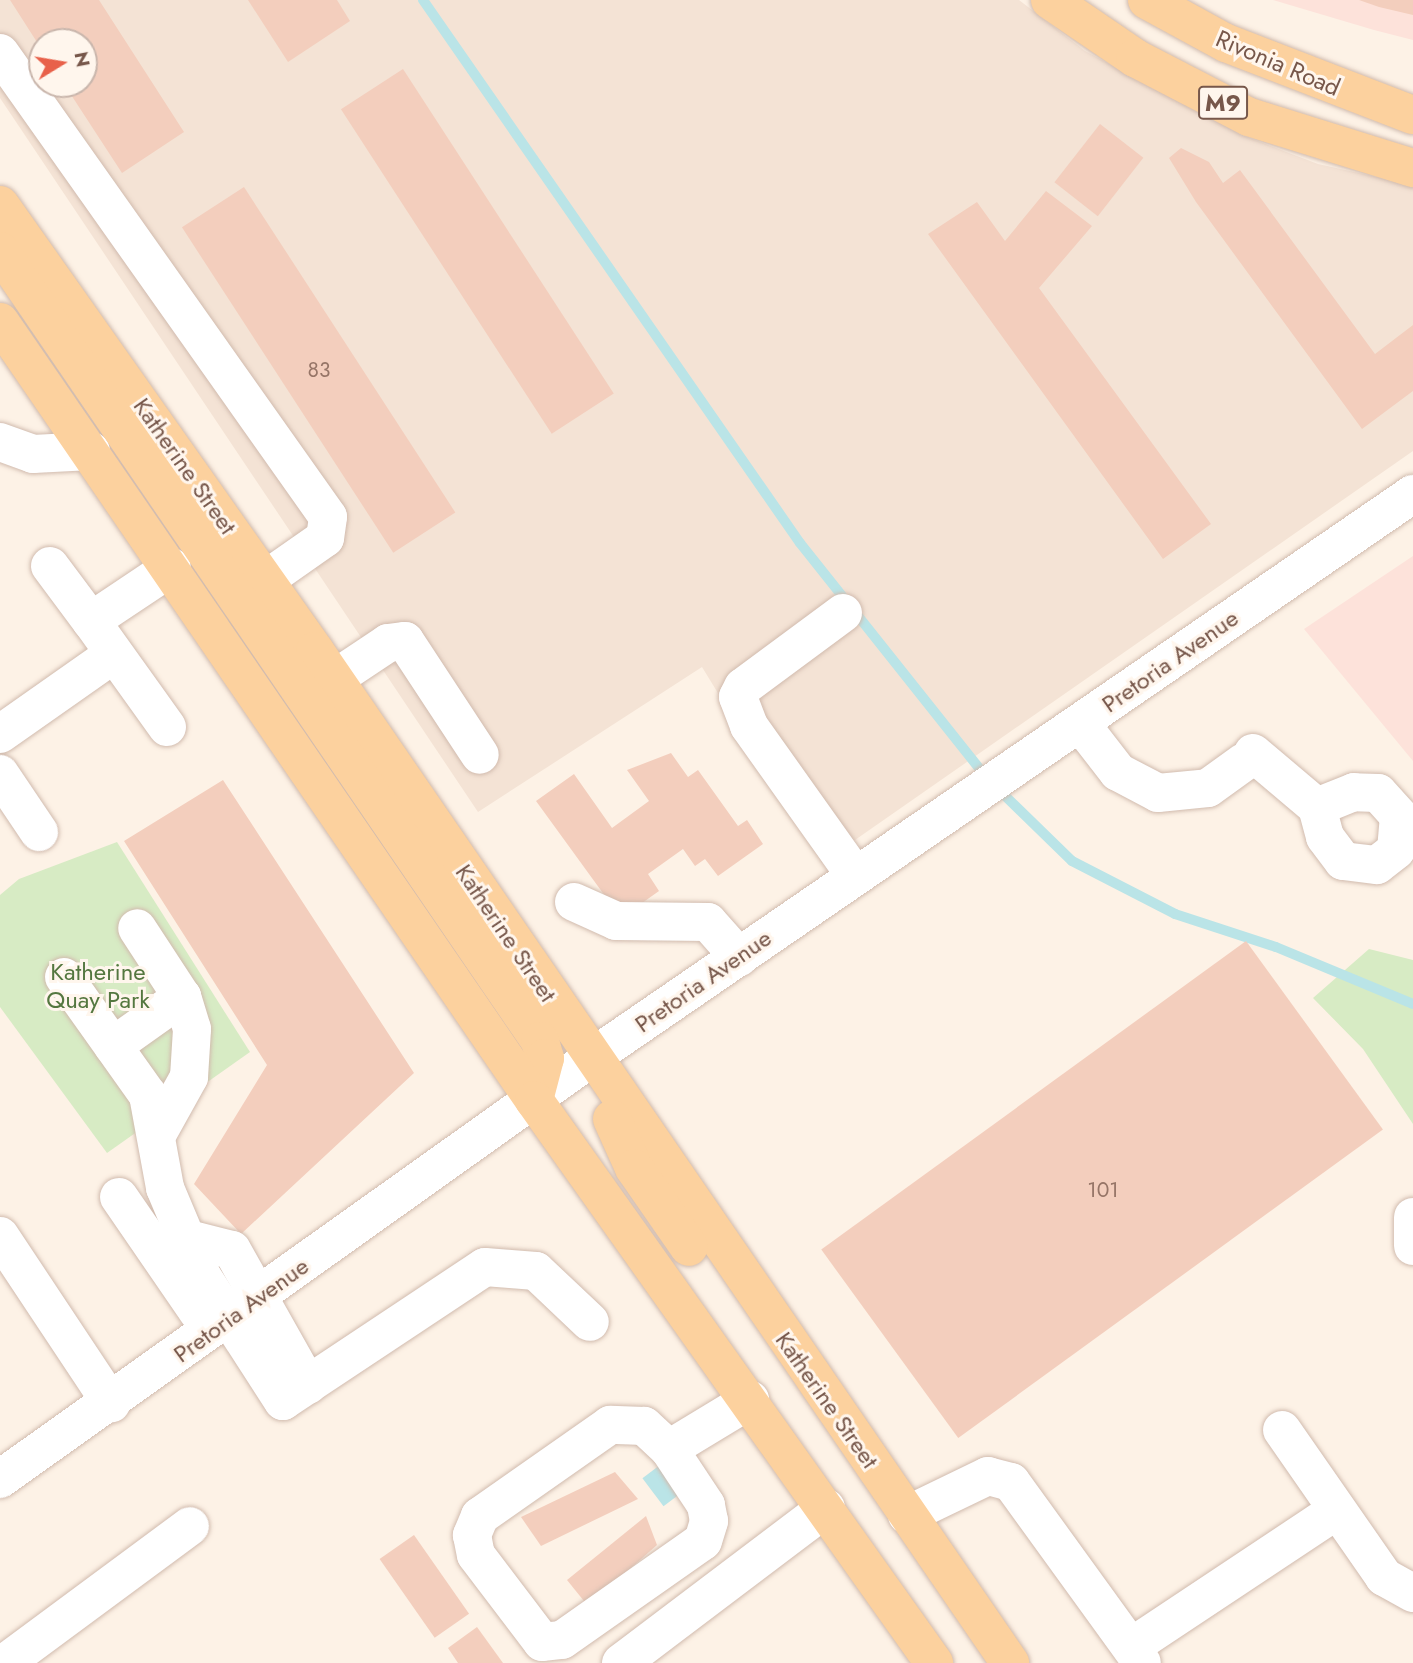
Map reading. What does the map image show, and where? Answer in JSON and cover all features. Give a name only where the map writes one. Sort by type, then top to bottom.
[{"type":"main road","name":"M9","points":[[1051,0],[1135,58],[1249,117],[1413,168]]},
{"type":"main road","name":"Rivonia Road","points":[[1147,0],[1226,43],[1413,115]]},
{"type":"main road","name":"Katherine Street","points":[[0,205],[334,679],[591,1058],[1010,1663]]},
{"type":"main road","points":[[0,251],[540,1041],[545,1058],[534,1100]]},
{"type":"main road","points":[[3,334],[172,567],[534,1100],[750,1400],[934,1663]]},
{"type":"main road","points":[[591,1058],[634,1168],[978,1663]]},
{"type":"street","points":[[0,53],[328,517],[325,538],[265,580]]},
{"type":"street","points":[[0,442],[33,454],[90,451]]},
{"type":"street","name":"Pretoria Avenue","points":[[0,1479],[232,1317],[591,1058],[1413,494]]},
{"type":"street","points":[[50,566],[167,727]]},
{"type":"street","points":[[91,621],[172,567]]},
{"type":"street","points":[[843,613],[743,687],[738,697],[748,726],[855,875]]},
{"type":"street","points":[[334,679],[388,643],[405,641],[480,755]]},
{"type":"street","points":[[0,734],[114,654]]},
{"type":"street","points":[[1080,723],[1118,772],[1158,793],[1208,788],[1248,757],[1317,807]]},
{"type":"street","points":[[0,774],[39,832]]},
{"type":"street","points":[[574,902],[616,921],[708,922],[739,957]]},
{"type":"street","points":[[137,928],[182,997],[191,1030],[189,1077],[159,1131]]},
{"type":"street","points":[[64,977],[148,1095],[159,1131],[165,1188],[192,1240],[232,1251],[232,1317]]},
{"type":"street","points":[[113,1046],[182,997]]},
{"type":"street","points":[[120,1197],[232,1317],[297,1394],[485,1267],[536,1270],[590,1322]]},
{"type":"street","points":[[1413,1217],[1413,1245]]},
{"type":"street","points":[[0,1236],[111,1403]]},
{"type":"street","points":[[670,1449],[750,1400]]},
{"type":"street","points":[[611,1424],[643,1426],[670,1449],[706,1505],[709,1521],[703,1541],[562,1640],[542,1642],[476,1555],[472,1535],[480,1516],[611,1424]]},
{"type":"street","points":[[1282,1430],[1384,1577],[1413,1593]]},
{"type":"street","points":[[907,1515],[988,1476],[1012,1482],[1137,1655],[1336,1511]]},
{"type":"street","points":[[621,1663],[826,1508]]},
{"type":"street","points":[[5,1663],[190,1526]]},
{"type":"shaded area","points":[[0,0],[1019,0],[1085,51],[1242,135],[1318,164],[1413,185],[1413,451],[822,863],[702,667],[478,812],[0,98]]},
{"type":"shaded area","points":[[1273,0],[1413,0],[1413,40],[1374,30]]},
{"type":"shaded area","points":[[1413,556],[1413,761],[1304,629]]},
{"type":"green space","name":"Katherine Quay Park","points":[[117,842],[250,1052],[107,1153],[0,1007],[0,895],[19,879]]},
{"type":"green space","points":[[1369,949],[1413,960],[1413,1124],[1363,1049],[1313,998]]},
{"type":"water","points":[[660,1465],[681,1493],[663,1506],[642,1478]]},
{"type":"building","points":[[10,0],[99,0],[184,132],[122,173],[73,98],[98,98],[98,28],[28,28]]},
{"type":"building","points":[[248,0],[337,0],[350,21],[288,62]]},
{"type":"building","points":[[1359,0],[1413,0],[1413,15],[1379,7]]},
{"type":"building","points":[[403,69],[614,394],[552,434],[341,109]]},
{"type":"building","points":[[1100,124],[1143,158],[1098,216],[1054,182]]},
{"type":"building","points":[[1181,148],[1209,162],[1223,183],[1240,170],[1375,354],[1413,325],[1413,391],[1362,429],[1196,202],[1169,158]]},
{"type":"building","points":[[244,187],[455,512],[393,553],[182,227]]},
{"type":"building","points":[[1046,191],[1092,226],[1039,288],[1211,524],[1163,559],[928,234],[977,202],[1005,241]]},
{"type":"building","points":[[671,753],[688,777],[698,770],[738,826],[747,820],[763,844],[718,876],[705,859],[695,866],[683,849],[648,874],[659,891],[621,918],[536,801],[574,774],[612,828],[649,801],[627,770]]},
{"type":"building","points":[[223,780],[414,1073],[241,1234],[194,1184],[267,1065],[124,841]]},
{"type":"building","points":[[1246,941],[1383,1130],[958,1438],[821,1250]]},
{"type":"building","points":[[615,1472],[638,1499],[541,1546],[521,1517]]},
{"type":"building","points":[[646,1516],[657,1545],[588,1606],[567,1580]]},
{"type":"building","points":[[414,1535],[469,1614],[435,1638],[380,1559]]},
{"type":"building","points":[[477,1627],[503,1663],[458,1663],[448,1648]]},
{"type":"waterway","points":[[423,0],[800,543],[987,778]]},
{"type":"waterway","points":[[998,789],[1072,861],[1175,914],[1276,947],[1413,1004]]}]
